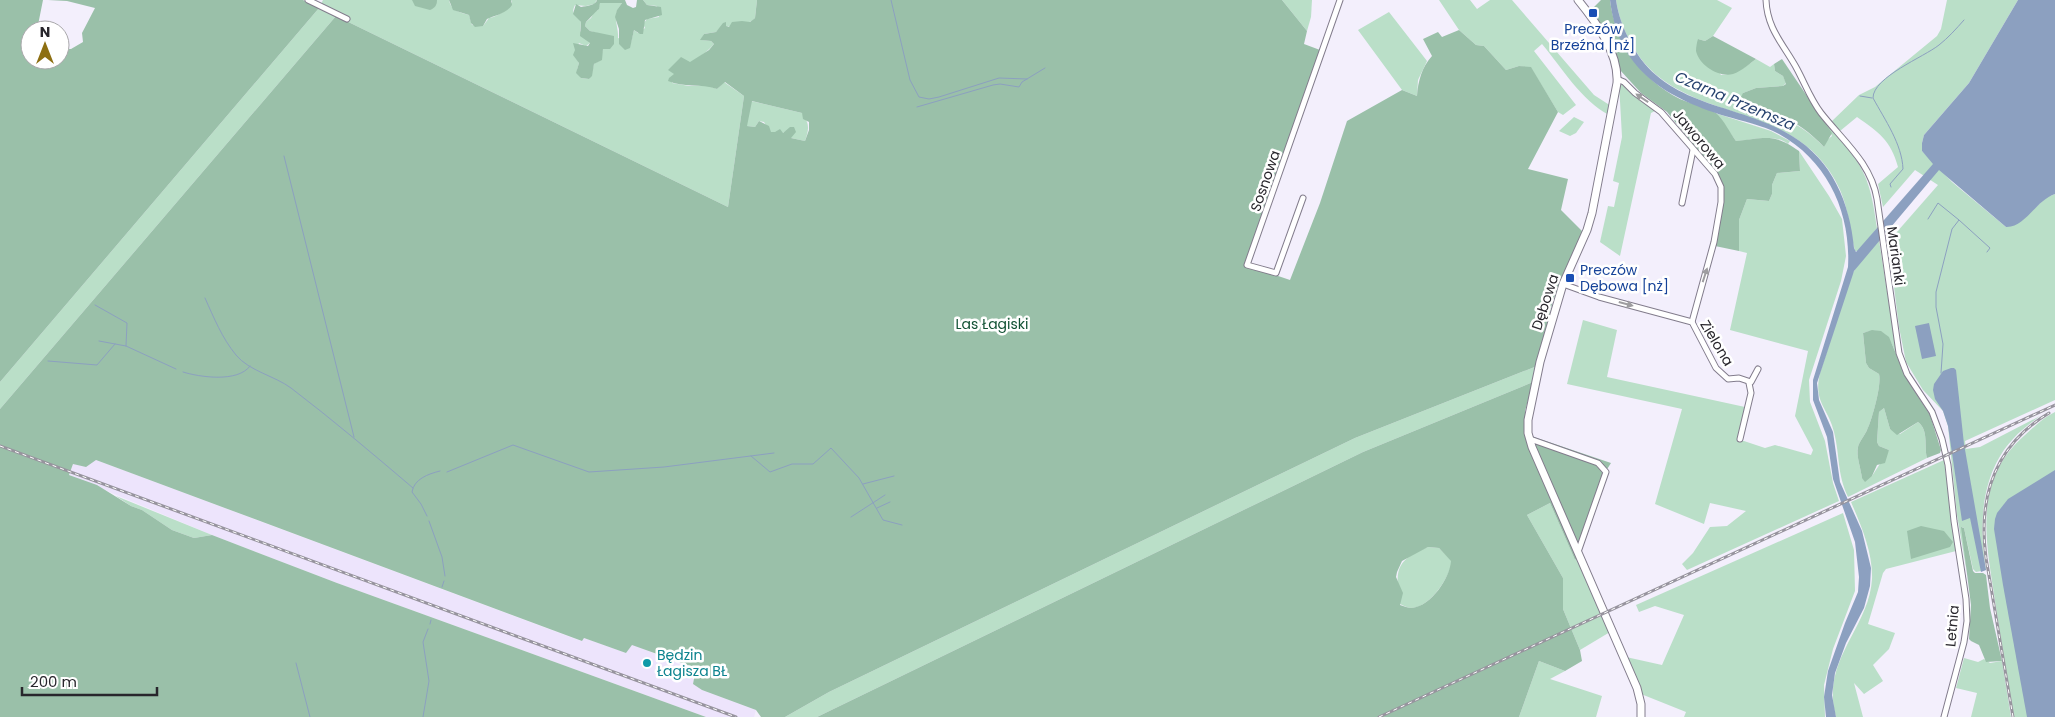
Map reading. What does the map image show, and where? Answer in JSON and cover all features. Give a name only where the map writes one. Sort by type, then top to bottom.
[{"type":"street","points":[[308,0],[347,19]]},
{"type":"street","name":"Sosnowa","points":[[1303,198],[1276,273],[1247,265],[1340,0]]},
{"type":"street","name":"Dębowa","points":[[1578,0],[1611,52],[1617,70],[1617,79],[1592,213],[1587,230],[1563,284],[1547,337],[1528,424],[1530,439],[1639,694],[1641,717]]},
{"type":"street","name":"Marianki","points":[[1766,0],[1768,19],[1773,33],[1821,113],[1858,156],[1868,172],[1875,189],[1899,353],[1907,374],[1929,408],[1941,434],[1948,470],[1956,535]]},
{"type":"street","name":"Jaworowa","points":[[1617,79],[1624,82],[1635,93],[1661,112],[1718,178],[1722,194],[1718,226],[1692,322]]},
{"type":"street","points":[[1682,203],[1693,150]]},
{"type":"street","name":"Zielona","points":[[1563,284],[1599,297],[1692,322],[1720,372],[1728,379],[1739,378],[1749,383]]},
{"type":"street","points":[[1740,439],[1751,393],[1749,383],[1758,370]]},
{"type":"street","points":[[1530,439],[1598,463],[1606,472],[1578,552]]},
{"type":"street","name":"Letnia","points":[[1944,717],[1963,645],[1967,621],[1966,595],[1956,535]]},
{"type":"shaded area","points":[[96,460],[581,641],[584,638],[626,653],[632,644],[695,671],[693,684],[702,690],[756,710],[754,717],[706,717],[337,583],[212,535],[69,475],[73,464]]},
{"type":"green space","points":[[0,0],[43,0],[39,20],[20,20],[20,70],[70,70],[70,49],[83,42],[82,33],[95,8],[67,1],[48,0],[303,0],[319,8],[0,382]]},
{"type":"green space","points":[[323,0],[449,0],[454,9],[469,15],[472,25],[483,26],[489,18],[505,10],[512,2],[511,0],[597,0],[594,4],[586,6],[575,5],[573,11],[581,22],[580,31],[590,43],[586,46],[579,43],[575,52],[579,63],[577,70],[581,78],[589,79],[594,64],[601,60],[603,49],[605,48],[597,33],[590,31],[585,26],[594,12],[598,10],[600,3],[622,3],[616,16],[618,38],[631,42],[634,30],[638,33],[645,28],[643,24],[647,19],[659,17],[657,6],[647,5],[643,0],[757,0],[755,18],[751,21],[739,26],[721,27],[716,32],[704,34],[701,40],[711,41],[714,44],[705,53],[678,71],[673,76],[672,83],[689,86],[709,86],[717,89],[724,82],[744,96],[728,207],[336,16],[0,409],[0,382],[319,8]]},
{"type":"green space","points":[[412,0],[437,0],[437,3],[430,10],[415,6]]},
{"type":"green space","points":[[449,0],[511,0],[512,5],[504,12],[487,19],[483,26],[475,27],[471,23],[469,15],[453,10]]},
{"type":"green space","points":[[597,0],[625,0],[627,5],[633,8],[636,7],[637,0],[643,0],[647,5],[661,7],[662,15],[645,20],[643,34],[634,30],[630,48],[625,50],[619,44],[619,29],[615,17],[622,3],[600,3],[599,9],[586,22],[585,26],[590,31],[614,36],[614,44],[610,49],[603,49],[602,60],[594,64],[592,76],[589,79],[581,78],[576,73],[579,63],[573,55],[575,50],[573,43],[588,46],[590,43],[580,36],[581,22],[573,14],[576,4],[581,7],[593,4]]},
{"type":"green space","name":"Las Łagiski","points":[[757,0],[1282,0],[1307,31],[1304,44],[1320,50],[1245,265],[1290,280],[1320,203],[1347,121],[1402,90],[1417,96],[1421,74],[1432,56],[1423,39],[1438,32],[1442,37],[1459,30],[1476,45],[1484,46],[1506,70],[1519,66],[1531,67],[1558,112],[1528,169],[1568,179],[1561,210],[1583,232],[1553,300],[1537,366],[1355,438],[829,692],[785,717],[761,717],[756,710],[702,690],[693,684],[696,668],[632,645],[626,653],[584,638],[582,641],[96,460],[86,467],[73,464],[69,475],[97,485],[131,506],[142,510],[172,530],[194,538],[212,535],[337,583],[706,717],[0,717],[0,409],[336,16],[728,207],[744,96],[725,82],[717,89],[668,81],[674,74],[668,70],[681,57],[690,62],[709,50],[714,44],[711,41],[700,40],[704,34],[716,32],[726,22],[726,26],[729,27],[732,22],[750,22],[755,18]],"holes":[[[752,101],[802,113],[803,119],[809,122],[809,130],[805,141],[791,138],[796,132],[794,127],[790,127],[783,133],[780,129],[771,132],[769,126],[759,121],[755,127],[747,126]]]},
{"type":"green space","points":[[1282,0],[1312,0],[1311,17],[1307,31]]},
{"type":"green space","points":[[1439,0],[1470,0],[1477,9],[1490,0],[1512,0],[1594,95],[1611,106],[1609,115],[1599,109],[1581,92],[1542,44],[1534,51],[1576,105],[1563,115],[1558,112],[1531,68],[1519,66],[1506,70],[1484,46],[1476,45],[1459,30]]},
{"type":"green space","points":[[1601,0],[1610,0],[1613,16],[1624,45],[1642,71],[1654,82],[1680,99],[1716,113],[1736,141],[1763,138],[1776,139],[1799,151],[1800,171],[1777,173],[1772,185],[1772,194],[1769,201],[1747,199],[1739,220],[1739,251],[1715,246],[1724,193],[1717,174],[1667,112],[1641,93],[1620,70],[1589,12]]},
{"type":"green space","points":[[1616,0],[1717,0],[1732,8],[1713,36],[1705,41],[1698,39],[1721,75],[1740,70],[1756,59],[1770,67],[1774,64],[1775,71],[1783,76],[1786,83],[1783,86],[1756,88],[1743,93],[1750,106],[1790,121],[1807,132],[1824,147],[1826,141],[1832,136],[1825,122],[1847,148],[1862,169],[1867,181],[1877,228],[1859,251],[1855,251],[1844,199],[1835,180],[1828,169],[1807,147],[1782,131],[1755,119],[1698,99],[1672,86],[1649,68],[1631,43],[1618,11]]},
{"type":"green space","points":[[1947,0],[2018,0],[1969,83],[1924,135],[1922,151],[1952,182],[2006,227],[2027,215],[2047,197],[2055,194],[2055,400],[1965,441],[1966,449],[1980,447],[2040,416],[2016,436],[2002,453],[1988,484],[1983,519],[1986,570],[1976,572],[1973,569],[1964,528],[1962,527],[1967,573],[1957,515],[1948,426],[1943,411],[1923,390],[1906,362],[1899,327],[1891,263],[1891,248],[1896,233],[1938,185],[1915,170],[1883,207],[1878,184],[1898,167],[1892,150],[1877,132],[1857,117],[1840,131],[1832,121],[1859,95],[1875,87],[1937,36],[1941,29]]},
{"type":"green space","points":[[1389,12],[1427,61],[1418,80],[1417,96],[1402,90],[1358,30]]},
{"type":"green space","points":[[1713,36],[1756,59],[1733,74],[1722,74],[1710,69],[1701,61],[1696,49],[1698,39],[1705,41]]},
{"type":"green space","points":[[1782,59],[1832,133],[1824,147],[1796,123],[1740,99],[1743,93],[1756,88],[1783,86],[1786,84],[1783,76],[1775,71],[1774,64]]},
{"type":"green space","points":[[1619,83],[1657,110],[1651,113],[1620,256],[1600,242],[1608,206],[1614,207],[1619,183],[1613,181],[1622,137]]},
{"type":"green space","points":[[751,101],[802,113],[808,127],[805,141],[791,138],[786,131],[783,133],[770,132],[764,122],[759,121],[755,127],[746,126]]},
{"type":"green space","points":[[1715,113],[1771,131],[1790,141],[1788,144],[1770,138],[1736,141]]},
{"type":"green space","points":[[1574,117],[1584,122],[1576,133],[1570,136],[1559,131]]},
{"type":"green space","points":[[1799,151],[1842,219],[1846,256],[1841,281],[1809,380],[1810,402],[1825,441],[1833,483],[1839,501],[1687,570],[1682,564],[1693,553],[1710,527],[1727,526],[1746,511],[1710,503],[1704,524],[1655,504],[1682,409],[1567,384],[1583,320],[1617,330],[1607,377],[1745,407],[1738,439],[1765,448],[1775,445],[1811,455],[1813,450],[1795,416],[1808,351],[1730,330],[1747,253],[1739,251],[1739,220],[1747,199],[1769,201],[1772,194],[1772,185],[1777,173],[1800,171]]},
{"type":"green space","points":[[1879,240],[1897,356],[1889,339],[1882,332],[1871,331],[1863,333],[1866,363],[1869,368],[1879,374],[1880,379],[1871,418],[1858,447],[1862,478],[1872,476],[1889,450],[1879,446],[1877,442],[1879,412],[1884,408],[1890,429],[1900,434],[1918,422],[1921,425],[1925,434],[1927,458],[1848,497],[1840,473],[1834,432],[1820,398],[1818,383],[1851,276]]},
{"type":"green space","points":[[1872,330],[1881,331],[1889,337],[1906,378],[1930,415],[1941,450],[1940,453],[1927,458],[1925,434],[1921,425],[1918,422],[1897,435],[1890,429],[1884,408],[1879,412],[1877,442],[1879,446],[1889,450],[1885,463],[1877,465],[1872,476],[1865,482],[1862,478],[1858,447],[1871,418],[1880,379],[1879,374],[1869,368],[1866,363],[1863,333]]},
{"type":"green space","points":[[1537,366],[1533,382],[1363,452],[817,717],[785,717],[829,692],[1355,438]]},
{"type":"green space","points":[[1533,382],[1525,411],[1525,433],[1578,557],[1575,560],[1550,503],[1527,515],[1563,578],[1563,609],[1580,650],[1582,661],[1565,671],[1539,661],[1519,717],[817,717],[1363,452]],"holes":[[[1428,547],[1439,548],[1451,561],[1443,583],[1432,597],[1419,606],[1412,608],[1400,605],[1403,593],[1396,577],[1402,561]]]},
{"type":"green space","points":[[2055,412],[2055,717],[2014,717],[1988,556],[1987,512],[1990,492],[1997,472],[2008,453],[2036,425]]},
{"type":"green space","points":[[1531,436],[1611,463],[1604,474],[1578,546]]},
{"type":"green space","points":[[1944,460],[1956,551],[1886,569],[1883,573],[1868,624],[1895,633],[1889,649],[1873,665],[1883,681],[1864,694],[1854,683],[1863,717],[1836,717],[1833,697],[1834,678],[1847,645],[1863,614],[1869,597],[1872,579],[1871,559],[1851,502]]},
{"type":"green space","points":[[116,496],[212,535],[194,538],[172,530],[142,510],[131,506]]},
{"type":"green space","points":[[1550,503],[1575,560],[1578,557],[1610,632],[1580,650],[1563,609],[1563,578],[1527,515]]},
{"type":"green space","points":[[1843,513],[1854,550],[1855,591],[1833,649],[1824,685],[1825,717],[1684,717],[1686,712],[1641,694],[1626,657],[1662,665],[1684,615],[1655,606],[1639,612],[1636,605]]},
{"type":"green space","points":[[1921,526],[1944,531],[1953,542],[1950,547],[1911,559],[1907,531]]},
{"type":"green space","points":[[1961,527],[1964,528],[1973,571],[1986,575],[1990,608],[2002,661],[1986,662],[1979,645],[1969,639],[1971,605]]},
{"type":"green space","points":[[1428,547],[1439,548],[1452,561],[1450,568],[1443,583],[1432,597],[1419,606],[1406,607],[1400,604],[1399,569],[1408,557]]},
{"type":"green space","points":[[1964,658],[1978,662],[1984,659],[1990,663],[2002,661],[2011,717],[1971,717],[1977,693],[1956,688]]},
{"type":"green space","points":[[1539,661],[1565,671],[1550,679],[1602,696],[1596,717],[1519,717]]},
{"type":"water","points":[[1610,0],[1616,0],[1626,33],[1645,65],[1663,81],[1704,101],[1771,125],[1792,136],[1818,157],[1828,170],[1843,199],[1856,252],[1933,164],[1922,151],[1924,135],[1969,83],[2018,0],[2055,0],[2055,194],[2042,202],[2025,219],[2013,226],[2006,227],[1939,170],[1854,271],[1817,383],[1819,400],[1833,432],[1840,482],[1862,531],[1871,568],[1870,586],[1864,608],[1846,643],[1835,673],[1832,695],[1836,717],[1826,717],[1824,697],[1828,671],[1858,592],[1859,577],[1855,542],[1833,479],[1827,437],[1813,400],[1813,380],[1848,267],[1848,247],[1840,208],[1833,190],[1823,174],[1796,145],[1766,128],[1725,116],[1682,100],[1648,77],[1634,62],[1623,45],[1615,24]]},
{"type":"water","points":[[1929,323],[1936,356],[1922,359],[1915,326]]},
{"type":"water","points":[[1951,368],[1956,370],[1964,444],[1986,570],[1981,572],[1970,518],[1962,521],[1948,426],[1943,411],[1935,399],[1933,390],[1934,384],[1943,371]]},
{"type":"water","points":[[2055,470],[2055,717],[2027,717],[2003,585],[1994,529],[1995,519],[1997,513],[2008,499]]},
{"type":"waterway","points":[[891,0],[910,80],[919,97],[929,99],[939,97],[999,78],[1027,79]]},
{"type":"waterway","points":[[1891,187],[1890,184],[1903,169],[1902,160],[1892,132],[1873,98],[1875,90],[1890,75],[1939,45],[1964,20]]},
{"type":"waterway","points":[[917,107],[993,85],[1000,84],[1019,87],[1022,82],[1045,68]]},
{"type":"waterway","points":[[1860,96],[1872,98]]},
{"type":"waterway","points":[[284,156],[354,437]]},
{"type":"waterway","points":[[1928,219],[1938,203],[1959,220],[1952,229],[1936,292],[1936,307],[1943,344],[1941,373]]},
{"type":"waterway","points":[[1959,220],[1990,248],[1987,252]]},
{"type":"waterway","points":[[205,298],[222,335],[241,361],[291,388],[413,488]]},
{"type":"waterway","points":[[95,305],[127,323],[126,346]]},
{"type":"waterway","points":[[99,341],[126,346],[176,369]]},
{"type":"waterway","points":[[48,361],[97,365],[115,344]]},
{"type":"waterway","points":[[183,372],[199,376],[228,377],[237,375],[250,366]]},
{"type":"waterway","points":[[447,472],[513,445],[589,472],[664,467],[774,453]]},
{"type":"waterway","points":[[751,456],[770,472],[792,464],[813,464],[831,448],[859,478],[883,520],[902,525]]},
{"type":"waterway","points":[[427,516],[412,492],[413,487],[422,478],[440,471]]},
{"type":"waterway","points":[[863,484],[894,476]]},
{"type":"waterway","points":[[851,517],[885,495]]},
{"type":"waterway","points":[[877,508],[890,502]]},
{"type":"waterway","points":[[429,521],[442,557],[445,576]]},
{"type":"waterway","points":[[442,587],[444,581]]},
{"type":"waterway","points":[[430,624],[431,620]]},
{"type":"waterway","points":[[423,717],[429,681],[423,642],[428,629]]},
{"type":"waterway","points":[[296,663],[310,717]]},
{"type":"railway","points":[[1379,717],[2055,405]]},
{"type":"railway","points":[[2013,717],[1986,558],[1985,515],[1988,494],[1994,475],[2003,458],[2015,441],[2030,426],[2049,413]]},
{"type":"railway","points":[[0,446],[736,717]]},
{"type":"place","name":"Preczów Brzeźna [nż]","points":[[1593,13]]},
{"type":"place","name":"Preczów Dębowa [nż]","points":[[1570,278]]},
{"type":"place","name":"Będzin Łagisza BŁ","points":[[647,663]]},
{"type":"water label","name":"Czarna Przemsza","points":[[1735,101]]}]
